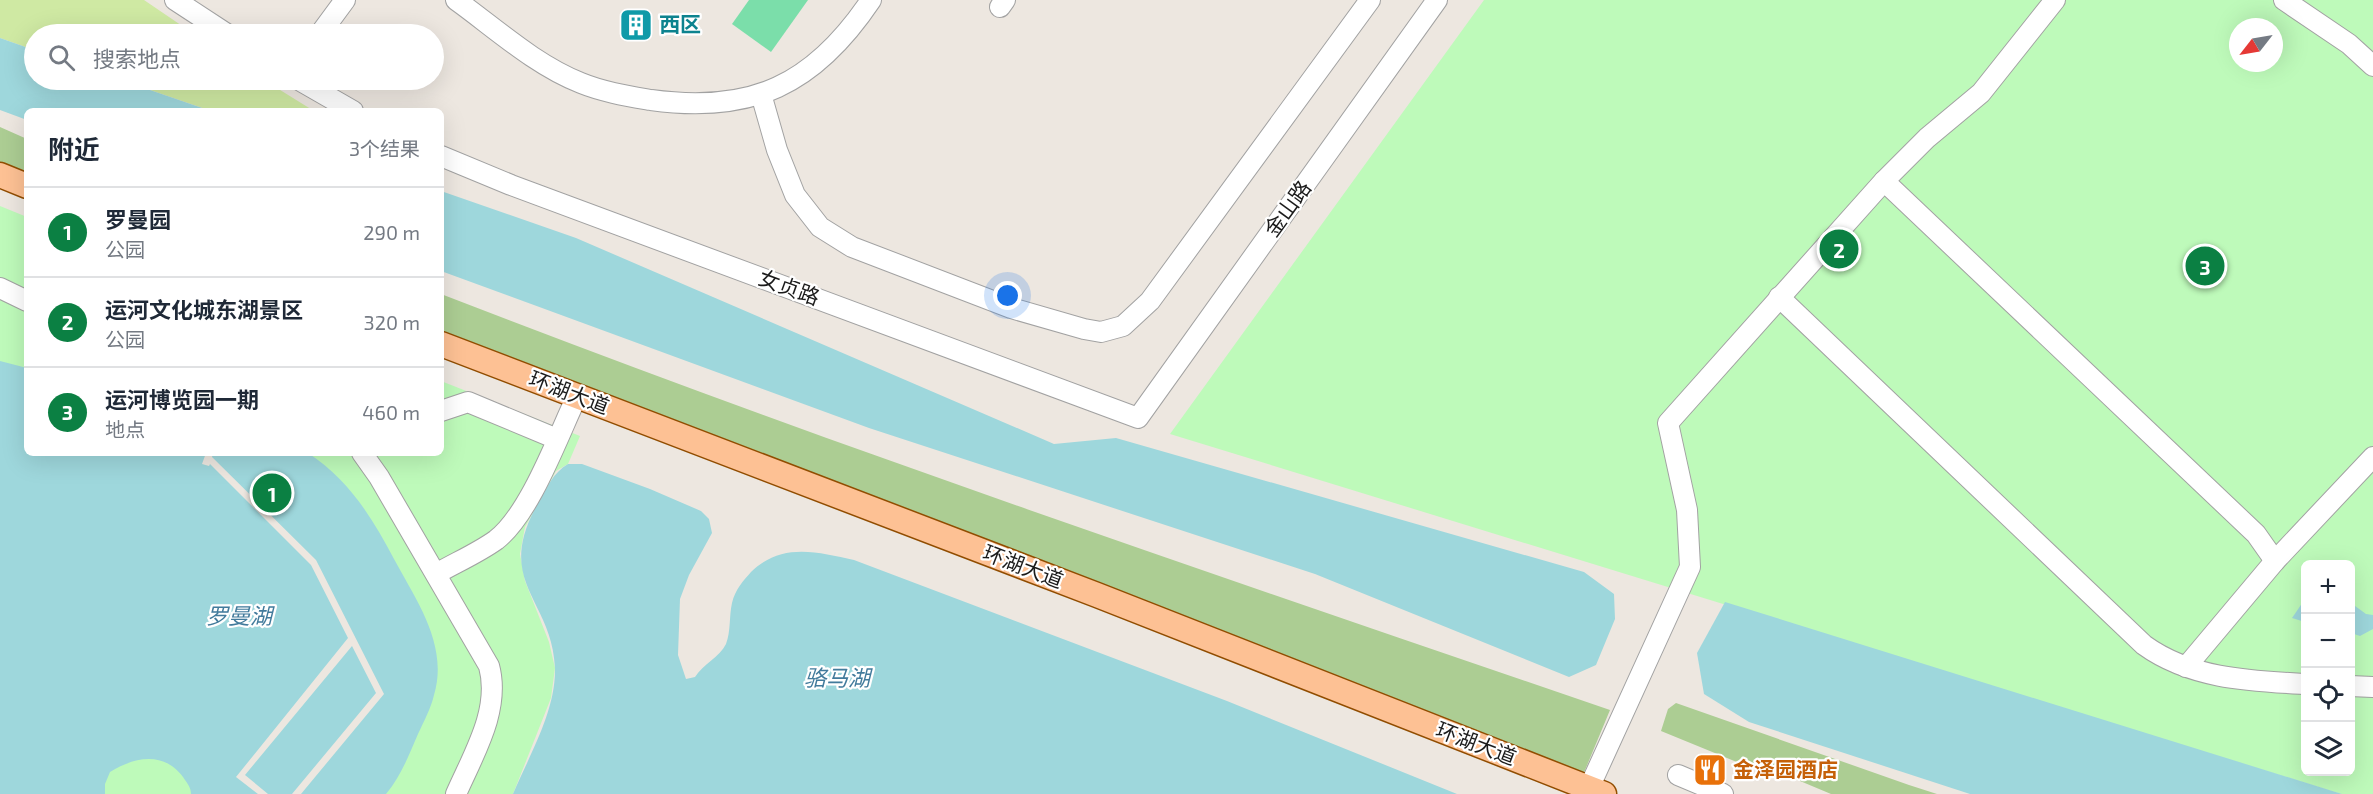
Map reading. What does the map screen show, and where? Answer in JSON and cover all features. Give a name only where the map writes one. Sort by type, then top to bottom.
[{"type":"main road","points":[[0,175],[24,185]]},
{"type":"main road","name":"环湖大道","points":[[444,345],[1596,791]]},
{"type":"street","points":[[175,0],[212,24]]},
{"type":"street","points":[[327,24],[345,0]]},
{"type":"street","points":[[456,0],[540,60],[580,83],[638,98],[705,105],[744,100],[798,76],[826,54],[871,0]]},
{"type":"street","points":[[761,94],[788,179],[802,207],[820,227],[852,247],[1011,308],[1101,332],[1123,326],[1150,301],[1370,0]]},
{"type":"street","name":"金山路","points":[[1138,418],[1437,0]]},
{"type":"street","points":[[1596,791],[1690,567],[1687,510],[1668,423],[1884,181],[1927,138],[1982,93],[2055,0]]},
{"type":"street","points":[[2284,0],[2349,44],[2373,66]]},
{"type":"street","points":[[317,90],[348,108]]},
{"type":"street","name":"女贞路","points":[[444,157],[511,185],[1138,418]]},
{"type":"street","points":[[1884,181],[2256,534],[2275,561]]},
{"type":"street","points":[[0,288],[24,300]]},
{"type":"street","points":[[1779,297],[2144,645],[2159,656],[2216,676],[2301,684]]},
{"type":"street","points":[[436,574],[496,540],[510,527],[531,494],[577,396]]},
{"type":"street","points":[[444,410],[468,402],[557,440]]},
{"type":"street","points":[[364,456],[379,477],[483,655],[493,685],[483,733],[456,794]]},
{"type":"street","points":[[2186,667],[2275,561],[2327,503],[2373,457]]},
{"type":"street","points":[[2355,686],[2373,687]]},
{"type":"street","points":[[1678,775],[1724,794]]},
{"type":"green space","points":[[0,0],[144,0],[179,24],[24,24],[24,46],[0,38]]},
{"type":"green space","points":[[749,0],[808,0],[771,52],[732,24]]},
{"type":"green space","points":[[1484,0],[2373,0],[2373,794],[2341,794],[1170,434]]},
{"type":"green space","points":[[150,90],[280,90],[309,108],[202,108]]},
{"type":"green space","points":[[0,127],[24,138],[24,173],[0,163]]},
{"type":"green space","name":"罗曼湖","points":[[0,206],[24,216],[24,456],[444,456],[444,382],[580,436],[568,464],[556,471],[525,527],[520,554],[525,581],[549,642],[555,668],[551,698],[513,794],[0,794]]},
{"type":"green space","points":[[444,295],[877,456],[1610,710],[1583,775],[1001,545],[444,334]]},
{"type":"green space","points":[[1676,703],[1937,794],[1831,794],[1776,771],[1771,776],[1661,731],[1668,709]]},
{"type":"water","points":[[0,38],[24,46],[24,90],[150,90],[202,108],[24,108],[24,119],[0,110]]},
{"type":"water","points":[[444,192],[576,238],[1054,444],[1116,438],[1584,572],[1614,594],[1615,619],[1596,665],[1569,677],[1315,574],[869,428],[444,272]]},
{"type":"water","name":"罗曼湖","points":[[0,361],[24,367],[24,456],[312,456],[347,487],[377,528],[420,607],[434,641],[437,658],[437,676],[431,705],[404,765],[386,794],[191,794],[183,777],[175,769],[167,763],[148,759],[129,763],[110,772],[105,784],[105,794],[0,794]]},
{"type":"water","name":"骆马湖","points":[[568,464],[582,464],[650,489],[701,511],[709,519],[712,533],[689,575],[680,599],[678,655],[686,679],[695,677],[723,649],[729,634],[733,598],[751,572],[775,556],[787,553],[827,554],[854,560],[1227,701],[1457,794],[513,794],[546,717],[554,684],[555,668],[552,644],[528,589],[521,553],[526,530],[538,503],[554,476]]},
{"type":"water","points":[[1725,602],[2342,794],[1970,794],[1749,722],[1704,694],[1697,653]]},
{"type":"water","points":[[2301,605],[2301,621],[2292,618]]},
{"type":"water","points":[[2355,606],[2366,614],[2373,615],[2373,629],[2360,636],[2355,634]]},
{"type":"pier","points":[[205,456],[212,456],[316,560],[384,694],[301,794],[292,794],[376,693],[352,646],[245,775],[268,794],[258,794],[236,777],[348,638],[311,565],[210,464],[209,466],[202,464]]},
{"type":"place","name":"西区","points":[[636,25]]},
{"type":"place","name":"运河文化城东湖景区","points":[[1839,249]]},
{"type":"place","name":"运河博览园一期","points":[[2205,266]]},
{"type":"place","name":"罗曼园","points":[[272,493]]},
{"type":"place","name":"金泽园酒店","points":[[1710,770]]}]
